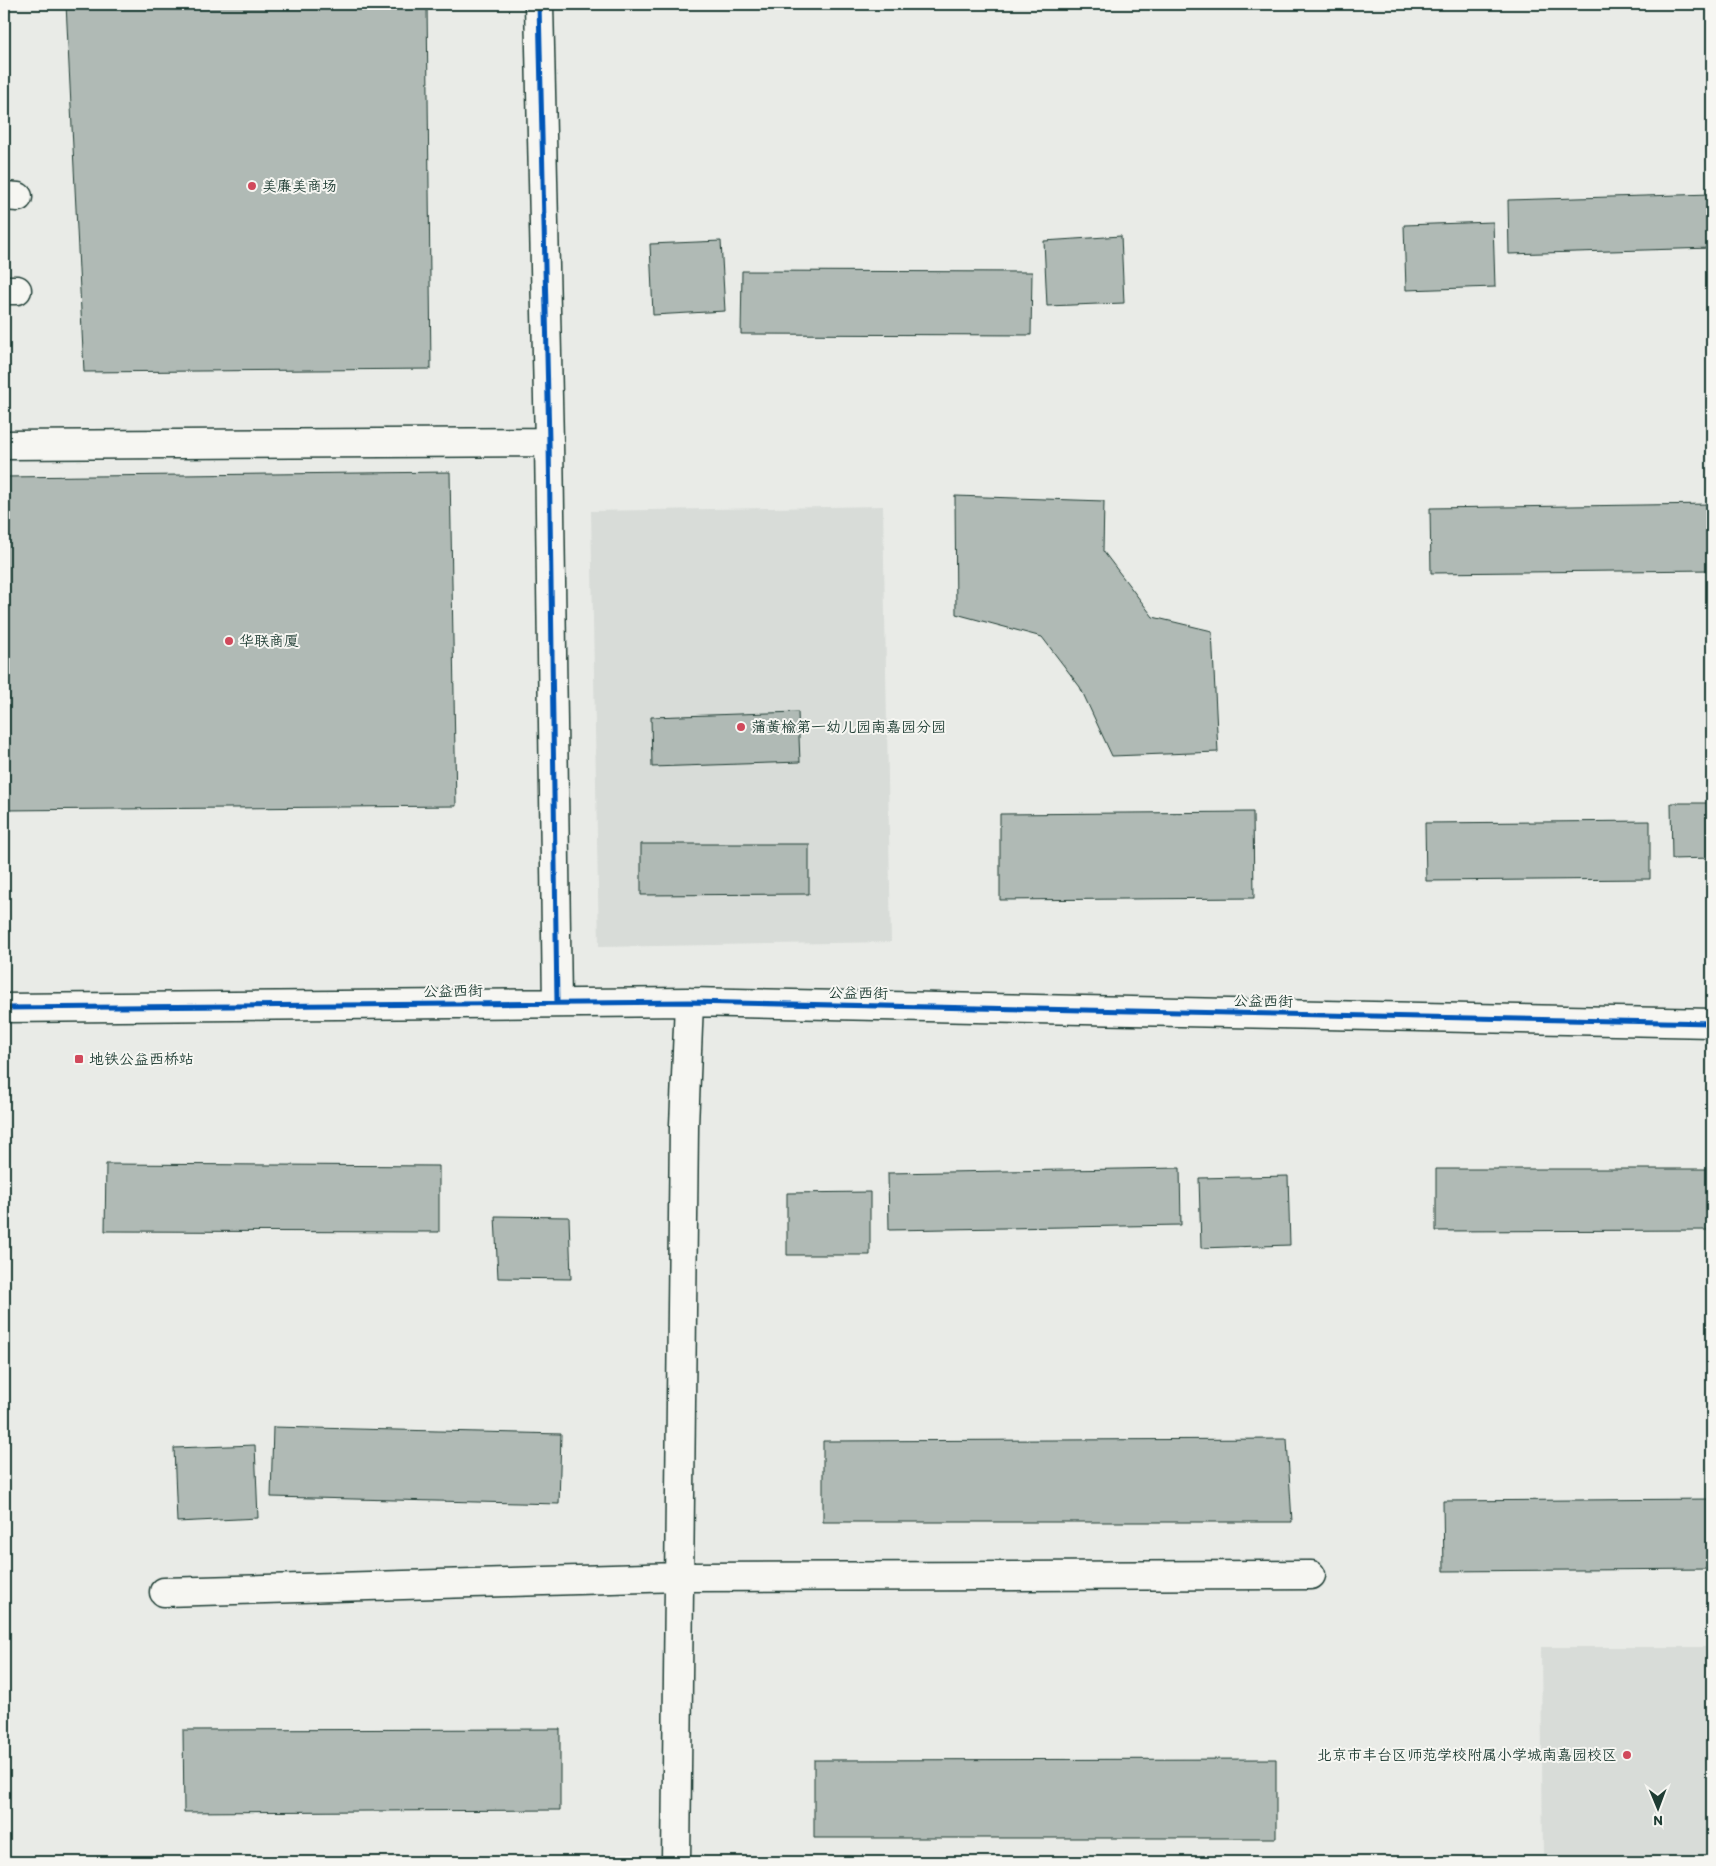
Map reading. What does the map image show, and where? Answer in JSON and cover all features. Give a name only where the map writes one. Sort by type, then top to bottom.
[{"type":"street","points":[[539,4],[549,442],[557,1003]]},
{"type":"street","points":[[4,445],[549,442]]},
{"type":"street","points":[[676,1862],[684,1126],[689,1002]]},
{"type":"street","name":"公益西街","points":[[4,1008],[689,1002],[1712,1023]]},
{"type":"street","points":[[164,1592],[679,1577],[1311,1575]]},
{"type":"shaded area","name":"蒲黄榆第一幼儿园南嘉园分园","points":[[883,506],[891,942],[599,947],[591,511]]},
{"type":"shaded area","name":"北京市丰台区师范学校附属小学城南嘉园校区","points":[[1541,1647],[1712,1647],[1712,1862],[1543,1862]]},
{"type":"building","name":"美廉美商场","points":[[66,4],[427,4],[431,369],[84,372]]},
{"type":"building","points":[[1712,194],[1712,248],[1509,254],[1508,200]]},
{"type":"building","points":[[1493,222],[1495,287],[1406,290],[1404,225]]},
{"type":"building","points":[[1121,236],[1124,303],[1047,306],[1044,241]]},
{"type":"building","points":[[721,241],[725,311],[653,315],[650,244]]},
{"type":"building","points":[[742,271],[1032,272],[1031,335],[741,334]]},
{"type":"building","name":"华联商厦","points":[[450,472],[456,806],[4,810],[4,477]]},
{"type":"building","points":[[955,496],[1104,501],[1103,551],[1153,617],[1212,631],[1218,752],[1112,756],[1080,687],[1042,637],[956,614]]},
{"type":"building","points":[[1712,504],[1712,570],[1431,573],[1430,508]]},
{"type":"building","points":[[798,712],[800,762],[652,767],[651,717]]},
{"type":"building","points":[[1671,803],[1712,803],[1712,858],[1672,859]]},
{"type":"building","points":[[1253,812],[1254,898],[1000,900],[1000,814]]},
{"type":"building","points":[[1650,821],[1650,879],[1426,881],[1425,823]]},
{"type":"building","points":[[641,844],[809,844],[809,894],[641,895]]},
{"type":"building","points":[[106,1164],[439,1166],[439,1232],[105,1231]]},
{"type":"building","points":[[1180,1168],[1181,1225],[889,1230],[888,1173]]},
{"type":"building","points":[[1436,1169],[1712,1169],[1712,1230],[1436,1231]]},
{"type":"building","points":[[1288,1176],[1290,1245],[1201,1248],[1199,1178]]},
{"type":"building","points":[[870,1192],[870,1255],[787,1255],[787,1193]]},
{"type":"building","points":[[495,1216],[569,1217],[571,1279],[498,1278]]},
{"type":"building","points":[[273,1427],[561,1434],[559,1504],[271,1497]]},
{"type":"building","points":[[1287,1439],[1292,1522],[823,1522],[823,1441]]},
{"type":"building","points":[[255,1445],[258,1518],[177,1522],[174,1448]]},
{"type":"building","points":[[1712,1499],[1712,1569],[1444,1571],[1443,1501]]},
{"type":"building","points":[[560,1729],[560,1810],[184,1812],[183,1730]]},
{"type":"building","points":[[1276,1759],[1276,1838],[814,1838],[814,1760]]},
{"type":"cycle path","points":[[539,4],[549,442],[557,1003]]},
{"type":"cycle path","points":[[4,1008],[689,1002],[1712,1023]]},
{"type":"place","name":"美廉美商场","points":[[252,186]]},
{"type":"place","name":"华联商厦","points":[[229,641]]},
{"type":"place","name":"蒲黄榆第一幼儿园南嘉园分园","points":[[741,727]]},
{"type":"place","name":"地铁公益西桥站","points":[[79,1059]]},
{"type":"place","name":"北京市丰台区师范学校附属小学城南嘉园校区","points":[[1627,1755]]}]
